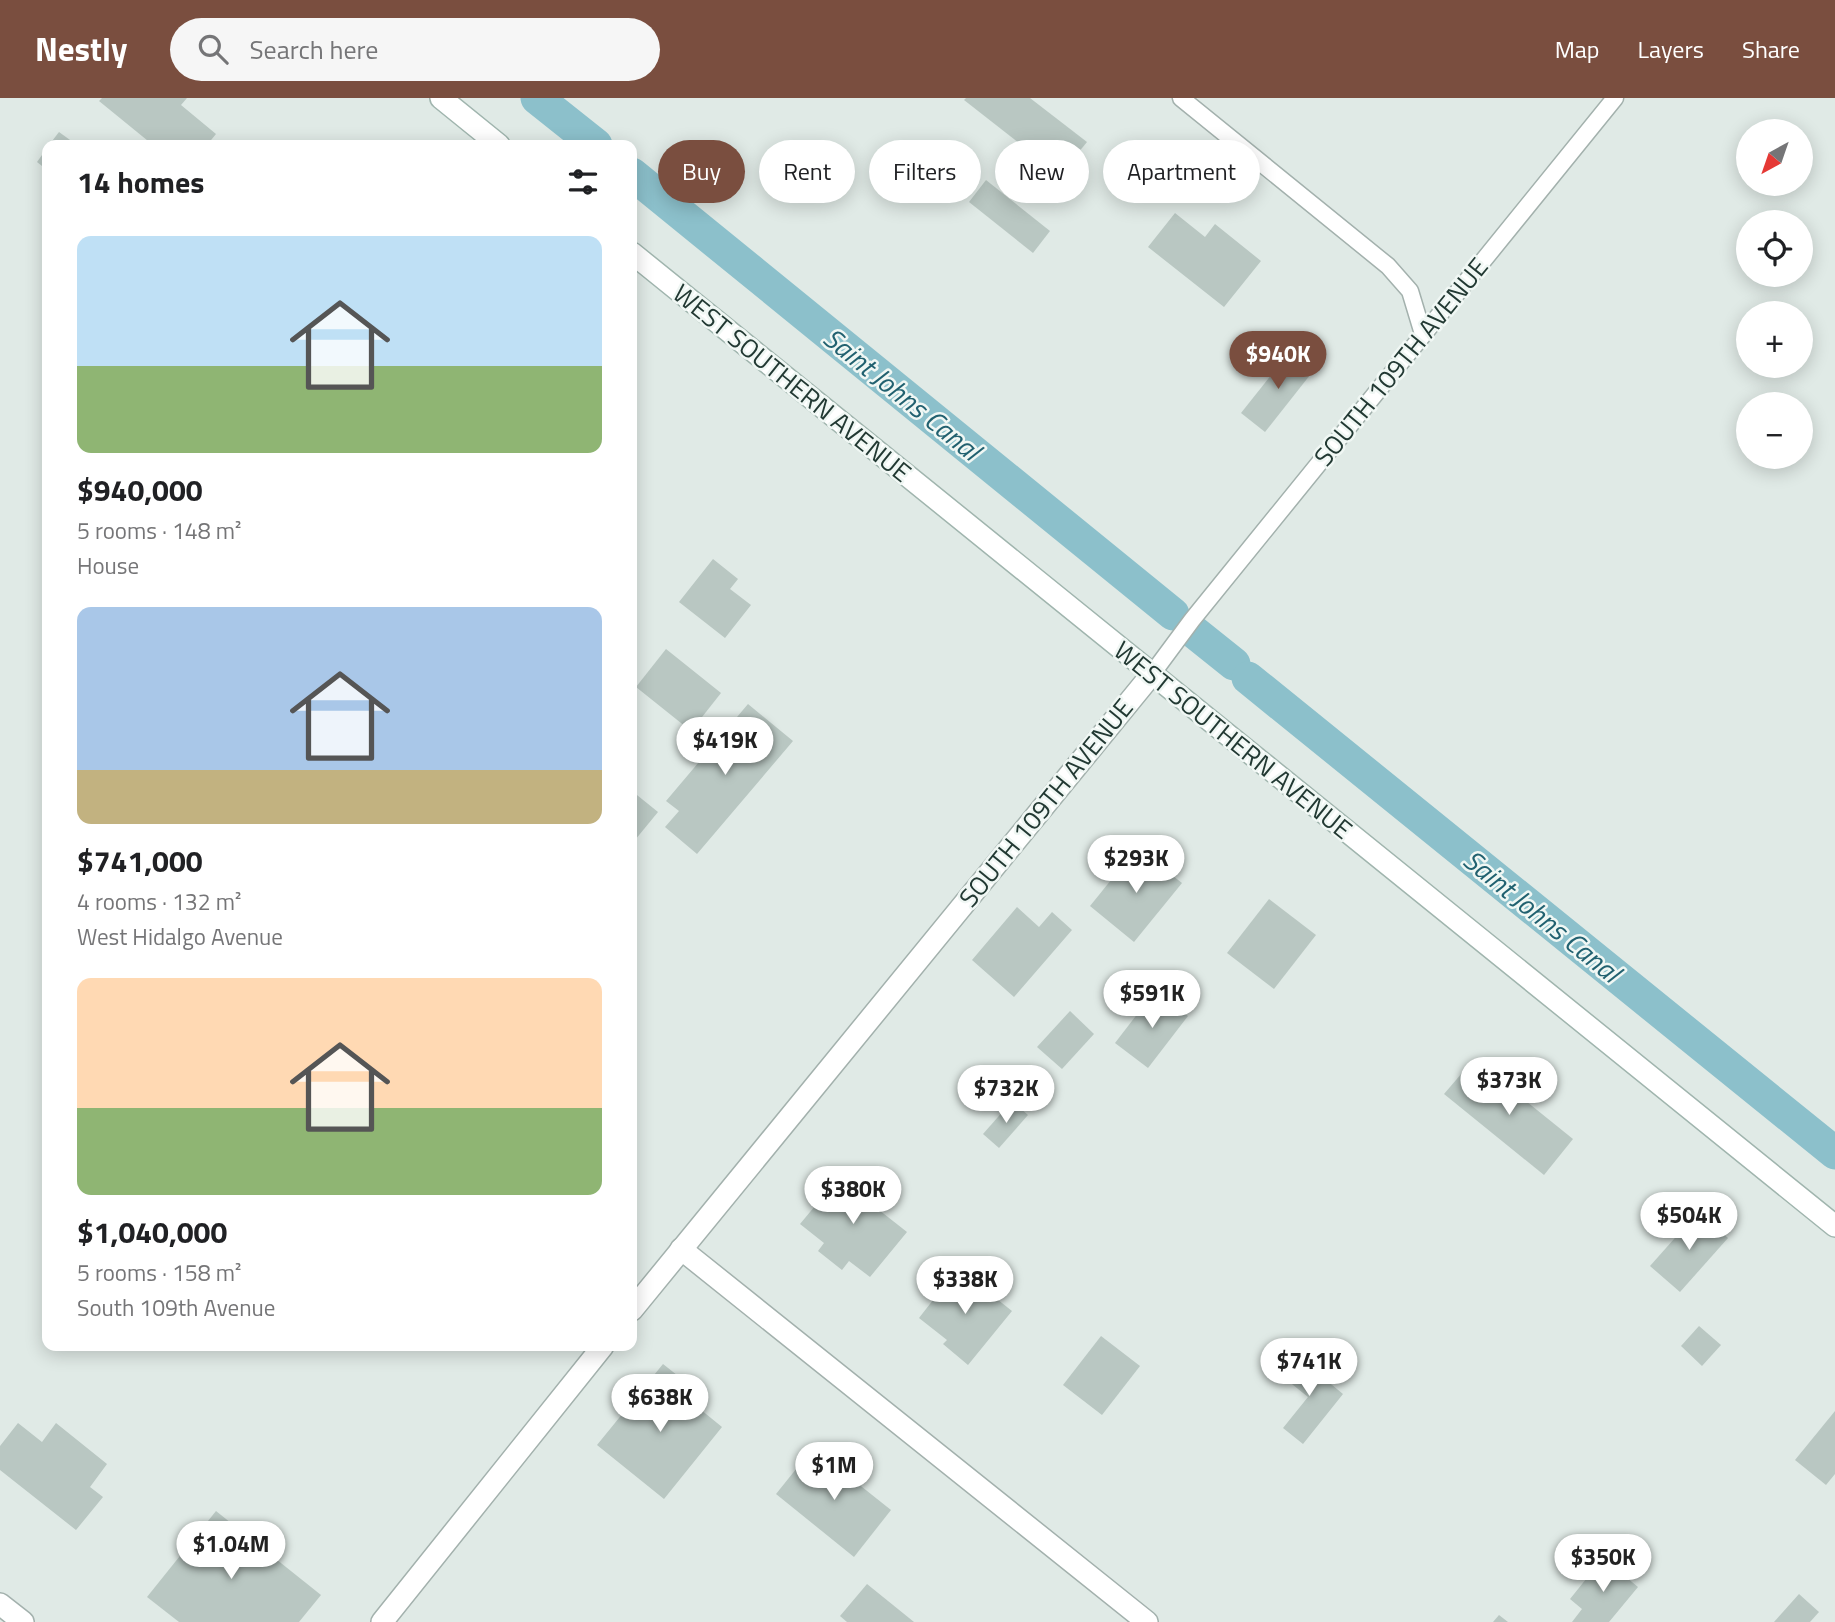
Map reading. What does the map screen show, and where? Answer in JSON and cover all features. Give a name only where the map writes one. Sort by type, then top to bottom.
[{"type":"street","points":[[441,98],[493,140]]},
{"type":"street","name":"WEST SOUTHERN AVENUE","points":[[637,257],[1835,1226]]},
{"type":"street","name":"SOUTH 109TH AVENUE","points":[[637,1304],[1152,674]]},
{"type":"street","points":[[681,1249],[1146,1622]]},
{"type":"street","points":[[382,1622],[599,1351]]},
{"type":"street","points":[[0,1604],[23,1622]]},
{"type":"lane","points":[[1181,98],[1388,266],[1410,291],[1423,334]]},
{"type":"lane","name":"SOUTH 109TH AVENUE","points":[[1152,674],[1615,98]]},
{"type":"building","points":[[102,98],[187,98],[181,105],[216,134],[211,140],[147,140],[99,101]]},
{"type":"building","points":[[1030,98],[1084,140],[1015,140],[964,100]]},
{"type":"building","points":[[59,132],[70,140],[53,140]]},
{"type":"building","points":[[986,180],[995,187],[995,203],[1015,203],[1050,231],[1033,253],[970,203],[981,203],[981,186]]},
{"type":"building","points":[[1175,213],[1205,237],[1215,224],[1261,261],[1224,307],[1148,247]]},
{"type":"building","points":[[1291,350],[1314,370],[1265,432],[1241,413]]},
{"type":"building","points":[[713,559],[738,579],[730,589],[751,605],[725,638],[679,602]]},
{"type":"building","points":[[666,649],[721,693],[691,731],[637,686]]},
{"type":"building","points":[[748,704],[793,741],[697,854],[665,827],[679,811],[666,801]]},
{"type":"building","points":[[637,795],[658,812],[637,838]]},
{"type":"building","points":[[1137,848],[1182,883],[1134,942],[1090,906]]},
{"type":"building","points":[[1269,899],[1316,935],[1274,989],[1227,953]]},
{"type":"building","points":[[1017,907],[1039,927],[1052,912],[1072,930],[1014,997],[972,960]]},
{"type":"building","points":[[1173,975],[1199,995],[1191,1006],[1173,992],[1168,999],[1159,992]]},
{"type":"building","points":[[1155,991],[1188,1016],[1148,1068],[1115,1043]]},
{"type":"building","points":[[1070,1011],[1094,1034],[1062,1069],[1037,1047]]},
{"type":"building","points":[[1474,1059],[1573,1139],[1544,1175],[1444,1094]]},
{"type":"building","points":[[1012,1101],[1028,1115],[999,1148],[983,1134]]},
{"type":"building","points":[[845,1170],[885,1203],[879,1210],[907,1232],[870,1277],[849,1261],[842,1270],[818,1251],[824,1243],[800,1224]]},
{"type":"building","points":[[1698,1212],[1728,1238],[1680,1292],[1650,1266]]},
{"type":"building","points":[[958,1268],[1012,1311],[968,1365],[943,1344],[947,1340],[919,1318]]},
{"type":"building","points":[[1699,1326],[1721,1345],[1702,1366],[1681,1346]]},
{"type":"building","points":[[1101,1336],[1140,1366],[1102,1415],[1063,1385]]},
{"type":"building","points":[[1289,1357],[1300,1365],[1303,1361],[1343,1394],[1303,1444],[1283,1428],[1308,1397],[1277,1372]]},
{"type":"building","points":[[663,1364],[687,1383],[679,1392],[722,1427],[664,1499],[597,1445]]},
{"type":"building","points":[[1835,1411],[1835,1474],[1826,1485],[1795,1460]]},
{"type":"building","points":[[18,1423],[42,1442],[56,1423],[107,1464],[90,1487],[103,1497],[76,1530],[0,1470],[0,1446]]},
{"type":"building","points":[[813,1448],[891,1510],[854,1557],[776,1494]]},
{"type":"building","points":[[216,1511],[321,1595],[299,1622],[179,1622],[147,1597]]},
{"type":"building","points":[[1603,1558],[1638,1587],[1609,1622],[1572,1622],[1582,1609],[1570,1599]]},
{"type":"building","points":[[867,1584],[914,1622],[847,1622],[840,1616]]},
{"type":"building","points":[[1799,1594],[1819,1612],[1810,1622],[1774,1622]]},
{"type":"building","points":[[1499,1615],[1508,1622],[1493,1622]]},
{"type":"waterway","name":"Saint Johns Canal","points":[[537,98],[590,140]]},
{"type":"waterway","name":"Saint Johns Canal","points":[[637,178],[1173,614]]},
{"type":"waterway","name":"Saint Johns Canal","points":[[1194,632],[1234,664]]},
{"type":"waterway","name":"Saint Johns Canal","points":[[1248,678],[1835,1153]]}]
